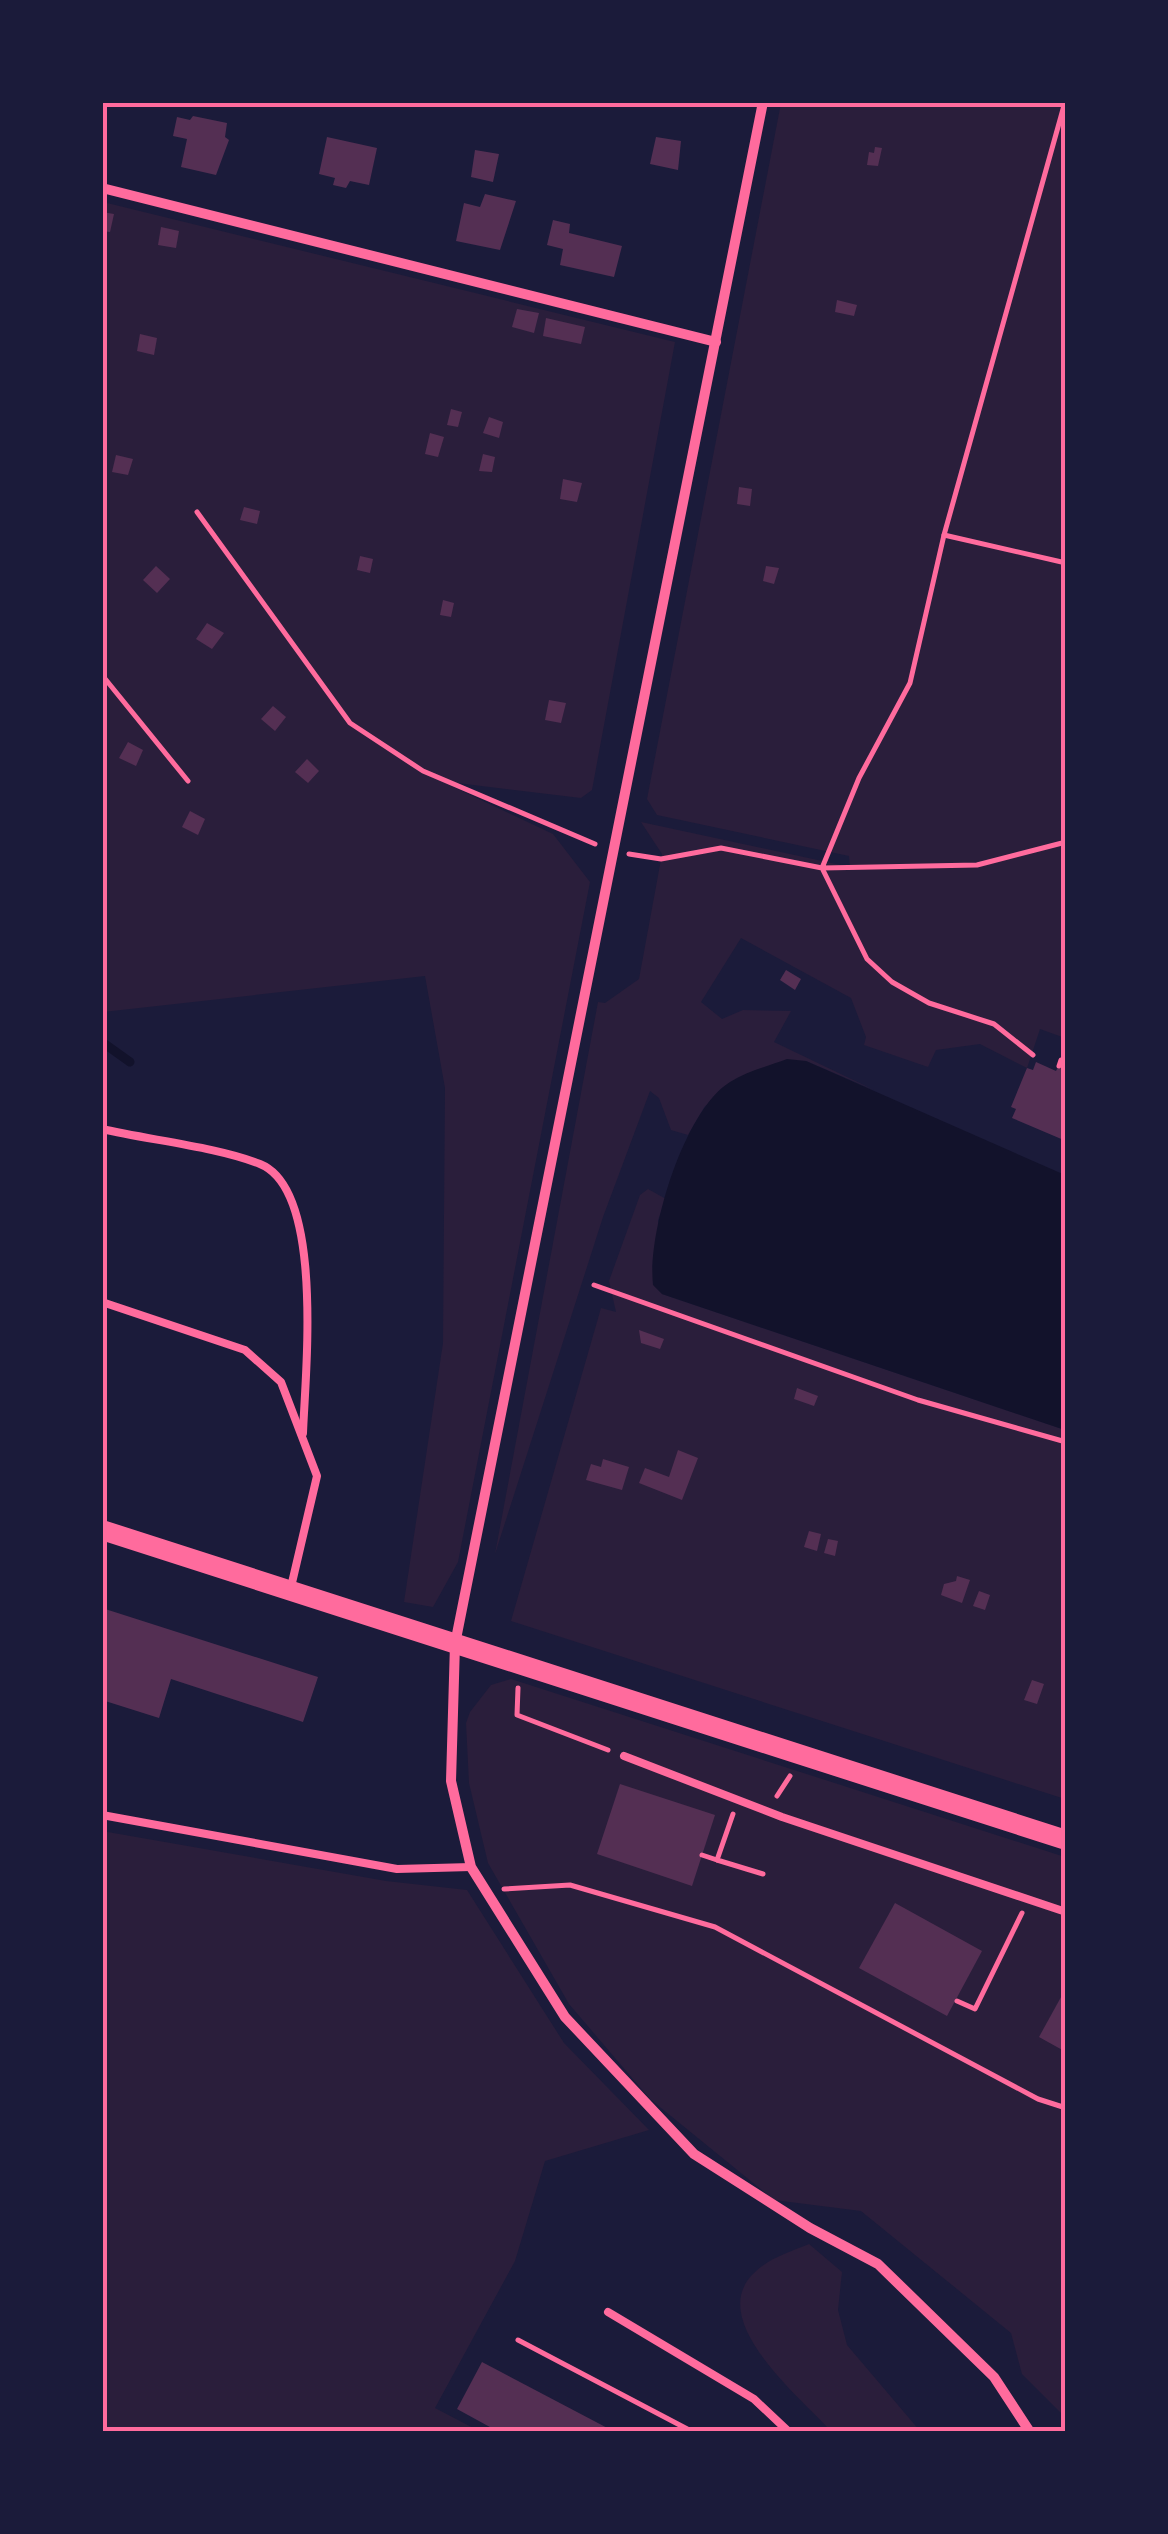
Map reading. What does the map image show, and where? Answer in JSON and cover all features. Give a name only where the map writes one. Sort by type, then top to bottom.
[{"type":"main road","points":[[102,1530],[1066,1840]]},
{"type":"street","points":[[764,102],[454,1644],[451,1781],[472,1867],[565,2017],[694,2154],[810,2228],[878,2264],[994,2377],[1030,2432]]},
{"type":"street","points":[[102,188],[716,342]]},
{"type":"lane","points":[[102,1130],[264,1165],[297,1207],[308,1296],[303,1433]]},
{"type":"lane","points":[[102,1302],[245,1350],[281,1382],[317,1476],[290,1591]]},
{"type":"lane","points":[[624,1756],[767,1812],[1066,1912]]},
{"type":"lane","points":[[102,1816],[397,1869],[472,1867]]},
{"type":"lane","points":[[608,2312],[754,2399],[789,2432]]},
{"type":"path","points":[[1033,1054],[994,1024],[929,1003],[892,982],[868,959],[822,868],[859,778],[910,683],[944,535],[1065,102]]},
{"type":"path","points":[[197,512],[350,723],[423,771],[614,852],[661,859],[721,848],[822,868],[978,865],[1066,842]]},
{"type":"path","points":[[944,535],[1066,563]]},
{"type":"path","points":[[102,675],[188,780]]},
{"type":"path","points":[[594,1286],[918,1400],[1066,1442]]},
{"type":"path","points":[[520,1666],[516,1715],[624,1756]]},
{"type":"path","points":[[767,1812],[802,1756]]},
{"type":"path","points":[[717,1860],[738,1800]]},
{"type":"path","points":[[702,1855],[762,1874]]},
{"type":"path","points":[[486,1891],[570,1885],[715,1926],[1038,2098],[1066,2108]]},
{"type":"path","points":[[956,2000],[975,2009],[1028,1900]]},
{"type":"path","points":[[518,2340],[693,2432]]},
{"type":"shaded area","points":[[781,103],[1065,103],[1065,1038],[1040,1029],[1027,1068],[980,1044],[936,1050],[928,1067],[864,1045],[866,1037],[851,998],[741,938],[701,1002],[722,1019],[743,1010],[791,1011],[774,1042],[874,1090],[806,1061],[705,1106],[688,1135],[671,1130],[659,1098],[650,1091],[603,1217],[495,1554],[598,1002],[605,1003],[639,979],[662,854],[641,822],[850,867],[849,856],[657,815],[647,799]]},
{"type":"shaded area","points":[[103,202],[675,342],[592,790],[581,798],[441,781],[553,834],[590,882],[458,1562],[433,1607],[404,1602],[443,1343],[445,1088],[425,976],[103,1012]]},
{"type":"shaded area","points":[[787,1059],[806,1061],[1065,1175],[1065,1430],[662,1294],[653,1285],[656,1235],[663,1205],[672,1174],[698,1118],[730,1082]]},
{"type":"shaded area","points":[[648,1189],[666,1199],[658,1220],[662,1294],[1065,1430],[1065,1799],[511,1621],[601,1308],[616,1312],[609,1281],[640,1195]]},
{"type":"shaded area","points":[[511,1679],[1065,1857],[1065,2417],[1022,2374],[1011,2333],[861,2211],[774,2200],[650,2099],[569,2004],[488,1863],[469,1783],[466,1723],[470,1712],[491,1685]]},
{"type":"shaded area","points":[[102,1831],[386,1881],[467,1890],[564,2043],[649,2130],[545,2161],[515,2261],[435,2408],[479,2431],[103,2431]]},
{"type":"shaded area","points":[[809,2244],[842,2272],[838,2310],[847,2345],[920,2431],[831,2431],[762,2357],[741,2313],[742,2292],[760,2268]]},
{"type":"building","points":[[193,116],[227,123],[225,137],[229,140],[216,175],[181,167],[187,139],[173,136],[177,117],[190,120]]},
{"type":"building","points":[[327,137],[377,148],[369,185],[350,181],[346,188],[333,185],[335,178],[319,174]]},
{"type":"building","points":[[656,137],[681,141],[678,170],[650,164]]},
{"type":"building","points":[[875,147],[882,148],[878,166],[867,165],[869,152],[874,153]]},
{"type":"building","points":[[475,150],[499,154],[493,182],[471,177]]},
{"type":"building","points":[[485,194],[516,201],[500,250],[456,241],[464,203],[480,207]]},
{"type":"building","points":[[102,212],[114,214],[110,232],[102,231]]},
{"type":"building","points":[[553,220],[570,224],[569,233],[622,246],[614,277],[560,265],[563,249],[547,245]]},
{"type":"building","points":[[161,227],[179,231],[176,248],[158,245]]},
{"type":"building","points":[[837,300],[857,305],[854,316],[835,312]]},
{"type":"building","points":[[517,309],[539,313],[534,333],[512,327]]},
{"type":"building","points":[[546,318],[585,327],[581,344],[543,336]]},
{"type":"building","points":[[140,334],[157,338],[154,355],[137,351]]},
{"type":"building","points":[[451,409],[462,412],[458,427],[447,425]]},
{"type":"building","points":[[489,417],[503,422],[499,438],[483,433]]},
{"type":"building","points":[[430,433],[444,437],[438,457],[425,454]]},
{"type":"building","points":[[483,454],[495,457],[492,472],[479,471]]},
{"type":"building","points":[[116,455],[133,459],[128,475],[112,472]]},
{"type":"building","points":[[563,479],[582,483],[577,502],[560,499]]},
{"type":"building","points":[[739,487],[752,489],[750,506],[737,504]]},
{"type":"building","points":[[244,507],[260,511],[257,524],[240,520]]},
{"type":"building","points":[[360,556],[373,559],[370,573],[357,570]]},
{"type":"building","points":[[156,566],[170,579],[157,593],[143,580]]},
{"type":"building","points":[[766,566],[779,568],[774,584],[763,581]]},
{"type":"building","points":[[443,600],[454,603],[451,617],[440,615]]},
{"type":"building","points":[[207,623],[224,633],[212,649],[196,639]]},
{"type":"building","points":[[549,700],[566,703],[561,723],[545,720]]},
{"type":"building","points":[[273,706],[286,717],[275,731],[261,719]]},
{"type":"building","points":[[128,742],[143,750],[136,766],[119,758]]},
{"type":"building","points":[[307,759],[319,771],[308,783],[295,772]]},
{"type":"building","points":[[190,811],[205,819],[198,835],[182,827]]},
{"type":"building","points":[[786,970],[801,979],[795,990],[780,980]]},
{"type":"building","points":[[1061,1061],[1066,1062],[1066,1141],[1012,1118],[1016,1109],[1011,1107],[1027,1068],[1033,1070],[1036,1062],[1056,1071]]},
{"type":"building","points":[[639,1330],[664,1339],[660,1349],[641,1343]]},
{"type":"building","points":[[797,1388],[818,1396],[814,1406],[794,1399]]},
{"type":"building","points":[[678,1450],[698,1458],[682,1500],[639,1483],[645,1468],[669,1477]]},
{"type":"building","points":[[603,1459],[629,1467],[622,1490],[586,1480],[591,1464],[601,1467]]},
{"type":"building","points":[[809,1531],[821,1534],[817,1551],[804,1547]]},
{"type":"building","points":[[828,1539],[838,1541],[835,1556],[824,1553]]},
{"type":"building","points":[[957,1576],[970,1580],[962,1603],[941,1595],[944,1584],[956,1581]]},
{"type":"building","points":[[979,1591],[990,1595],[985,1610],[973,1606]]},
{"type":"building","points":[[102,1608],[318,1677],[303,1722],[171,1679],[159,1718],[102,1700]]},
{"type":"building","points":[[1032,1680],[1044,1684],[1037,1704],[1024,1700]]},
{"type":"building","points":[[620,1784],[715,1815],[692,1886],[597,1854]]},
{"type":"building","points":[[895,1903],[982,1951],[947,2016],[859,1968]]},
{"type":"building","points":[[1066,1988],[1066,2052],[1039,2037]]},
{"type":"building","points":[[482,2362],[615,2432],[499,2432],[457,2409]]},
{"type":"waterway","points":[[102,1042],[130,1062]]}]
